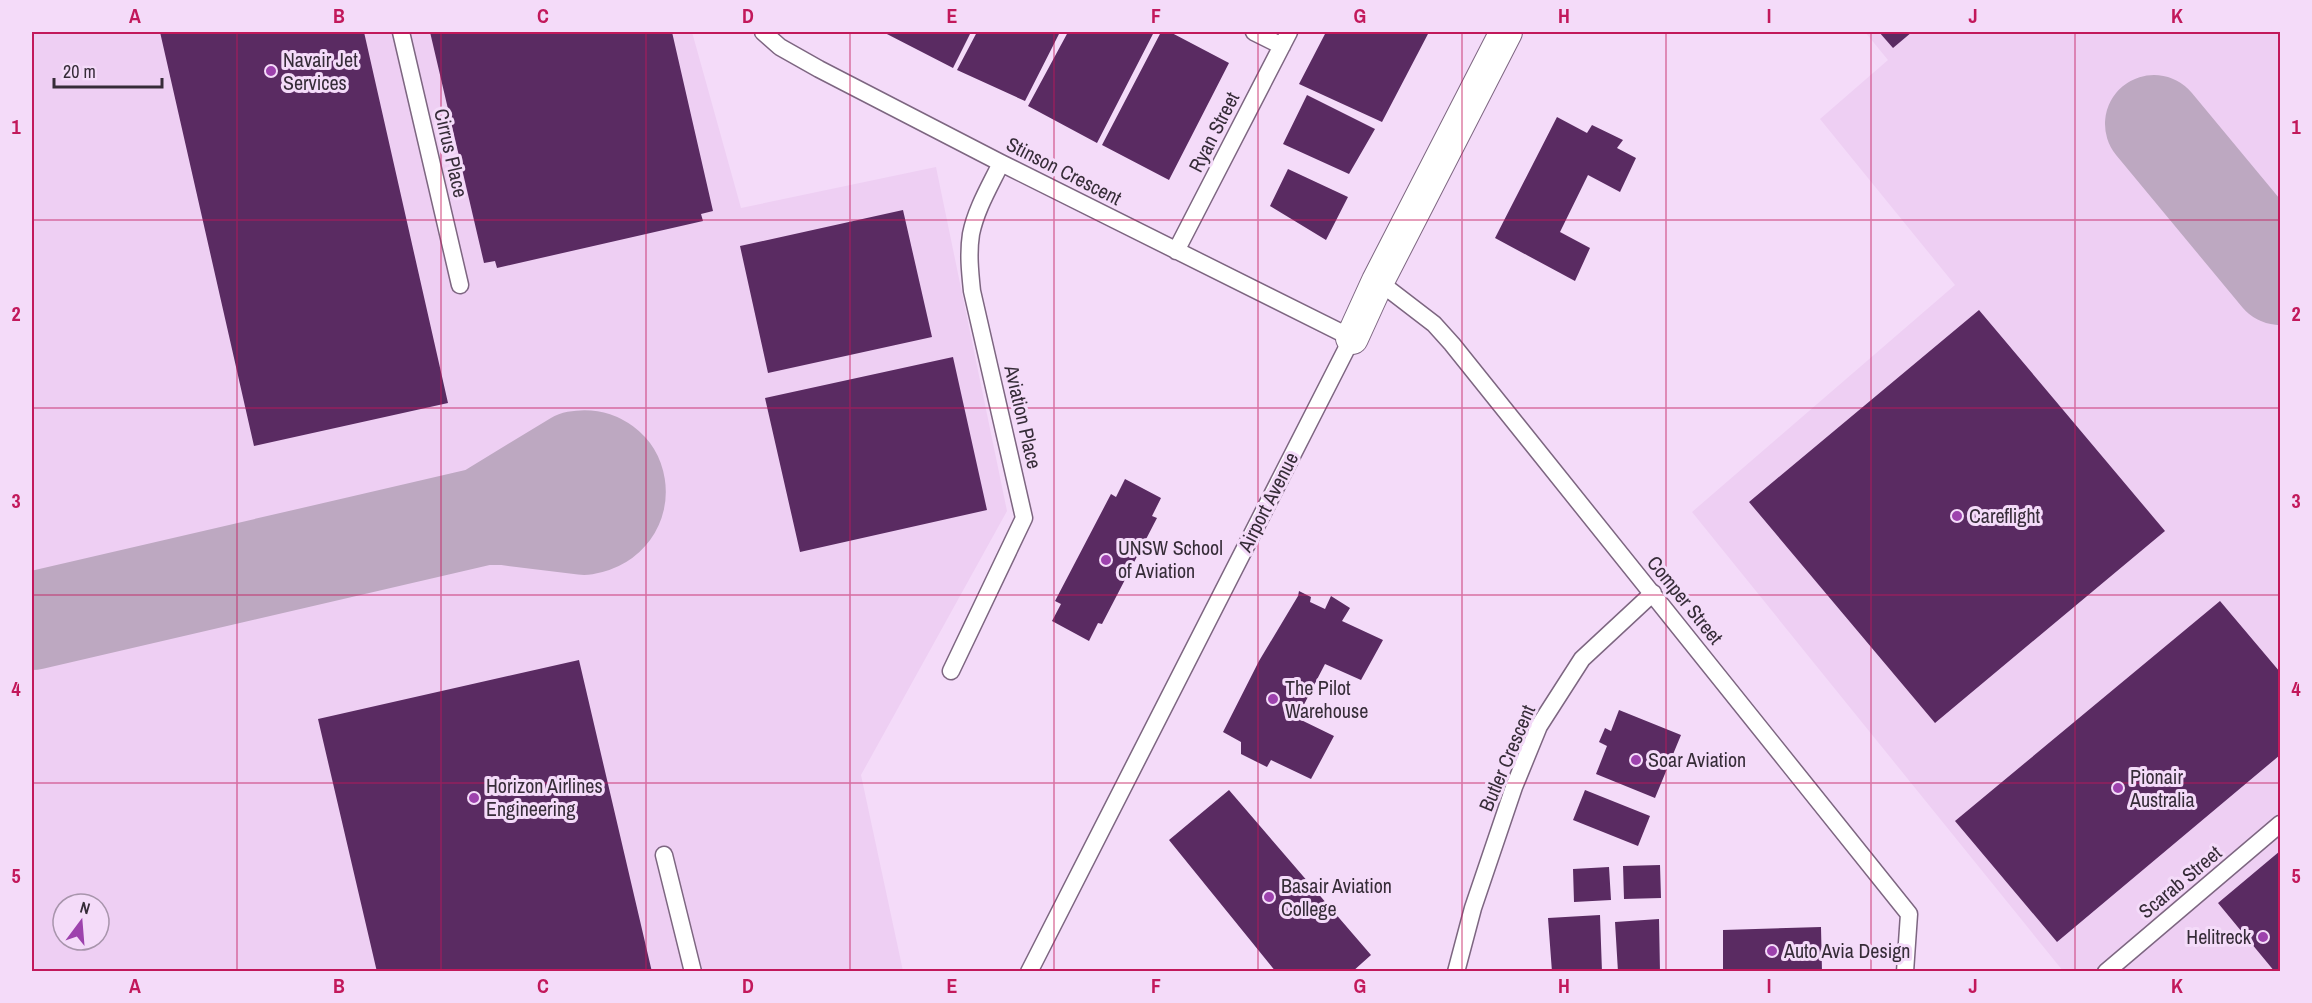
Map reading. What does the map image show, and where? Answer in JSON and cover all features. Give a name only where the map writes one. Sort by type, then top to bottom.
[{"type":"street","name":"Airport Avenue","points":[[1352,338],[1378,281],[1506,32]]},
{"type":"lane","name":"Cirrus Place","points":[[401,32],[460,285]]},
{"type":"lane","name":"Stinson Crescent","points":[[763,32],[780,47],[819,69],[1001,163],[1352,338]]},
{"type":"lane","points":[[1254,32],[1285,39]]},
{"type":"lane","name":"Ryan Street","points":[[1176,251],[1285,39]]},
{"type":"lane","name":"Aviation Place","points":[[951,671],[1024,518],[972,291],[969,259],[971,234],[978,211],[1001,163]]},
{"type":"lane","name":"Comper Street","points":[[1378,281],[1440,330],[1909,914],[1905,972]]},
{"type":"lane","name":"Airport Avenue","points":[[1029,972],[1352,338]]},
{"type":"lane","name":"Butler Crescent","points":[[1456,972],[1473,908],[1539,726],[1582,659],[1653,593]]},
{"type":"lane","name":"Scarab Street","points":[[2106,972],[2280,824]]},
{"type":"lane","points":[[664,855],[693,972]]},
{"type":"shaded area","points":[[32,32],[692,32],[741,208],[936,167],[1007,511],[861,775],[903,971],[32,971]]},
{"type":"shaded area","points":[[1865,32],[2280,32],[2280,971],[2063,971],[1692,512],[1955,285],[1820,119],[1888,60]]},
{"type":"building","points":[[160,32],[364,32],[448,403],[254,446]]},
{"type":"building","points":[[430,32],[672,32],[713,211],[701,214],[703,221],[497,268],[495,261],[484,263]]},
{"type":"building","points":[[883,32],[971,32],[953,68]]},
{"type":"building","points":[[977,32],[1060,32],[1025,101],[957,70]]},
{"type":"building","points":[[1068,32],[1154,32],[1097,143],[1028,106]]},
{"type":"building","points":[[1161,32],[1170,32],[1229,63],[1169,180],[1102,145]]},
{"type":"building","points":[[1326,32],[1429,32],[1382,122],[1299,84]]},
{"type":"building","points":[[1879,32],[1912,32],[1893,48]]},
{"type":"building","points":[[1307,95],[1375,129],[1349,174],[1283,144]]},
{"type":"building","points":[[1557,117],[1587,133],[1592,125],[1623,140],[1617,148],[1636,158],[1620,192],[1588,175],[1560,232],[1590,248],[1575,281],[1495,238]]},
{"type":"building","points":[[1288,169],[1348,197],[1326,240],[1270,206]]},
{"type":"building","points":[[903,210],[932,337],[768,373],[740,246]]},
{"type":"building","name":"Careflight","points":[[1979,310],[2165,531],[1935,723],[1749,502]]},
{"type":"building","points":[[953,357],[987,510],[800,552],[765,398]]},
{"type":"building","name":"UNSW School of Aviation","points":[[1125,479],[1161,498],[1152,516],[1157,518],[1102,624],[1098,623],[1089,641],[1052,621],[1061,604],[1055,601],[1111,494],[1116,497]]},
{"type":"building","name":"The Pilot Warehouse","points":[[1299,591],[1311,597],[1310,602],[1325,609],[1331,596],[1350,608],[1342,621],[1383,640],[1361,680],[1325,664],[1297,718],[1334,736],[1311,779],[1271,760],[1267,767],[1241,754],[1241,742],[1223,732],[1259,661]]},
{"type":"building","name":"Pionair Australia","points":[[2220,601],[2280,672],[2280,755],[2057,942],[1955,821]]},
{"type":"building","name":"Horizon Airlines Engineering","points":[[579,660],[652,972],[377,972],[318,719]]},
{"type":"building","name":"Soar Aviation","points":[[1619,710],[1681,735],[1655,798],[1596,774],[1607,746],[1599,742],[1605,728],[1611,731]]},
{"type":"building","name":"Basair Aviation College","points":[[1229,790],[1371,955],[1352,972],[1276,972],[1169,840]]},
{"type":"building","points":[[1585,790],[1650,816],[1638,846],[1573,820]]},
{"type":"building","name":"Helitreck","points":[[2280,851],[2280,972],[2275,972],[2218,903]]},
{"type":"building","points":[[1660,865],[1661,898],[1624,899],[1623,866]]},
{"type":"building","points":[[1609,867],[1611,900],[1574,902],[1573,869]]},
{"type":"building","points":[[1600,915],[1602,972],[1552,972],[1548,918]]},
{"type":"building","points":[[1659,919],[1660,972],[1618,972],[1615,922]]},
{"type":"building","name":"Auto Avia Design","points":[[1821,927],[1822,972],[1723,972],[1723,930]]},
{"type":"taxiway","points":[[2154,124],[2280,276]]},
{"type":"taxiway","points":[[32,621],[484,516],[576,460],[592,460],[604,466],[612,475],[616,487],[616,499],[611,511],[600,520],[584,526],[504,516],[484,516]]},
{"type":"place","name":"Navair Jet Services","points":[[271,71]]},
{"type":"place","name":"Careflight","points":[[1957,516]]},
{"type":"place","name":"UNSW School of Aviation","points":[[1106,560]]},
{"type":"place","name":"The Pilot Warehouse","points":[[1273,699]]},
{"type":"place","name":"Soar Aviation","points":[[1636,760]]},
{"type":"place","name":"Pionair Australia","points":[[2118,788]]},
{"type":"place","name":"Horizon Airlines Engineering","points":[[474,798]]},
{"type":"place","name":"Basair Aviation College","points":[[1269,897]]},
{"type":"place","name":"Helitreck","points":[[2263,937]]},
{"type":"place","name":"Auto Avia Design","points":[[1772,951]]}]
